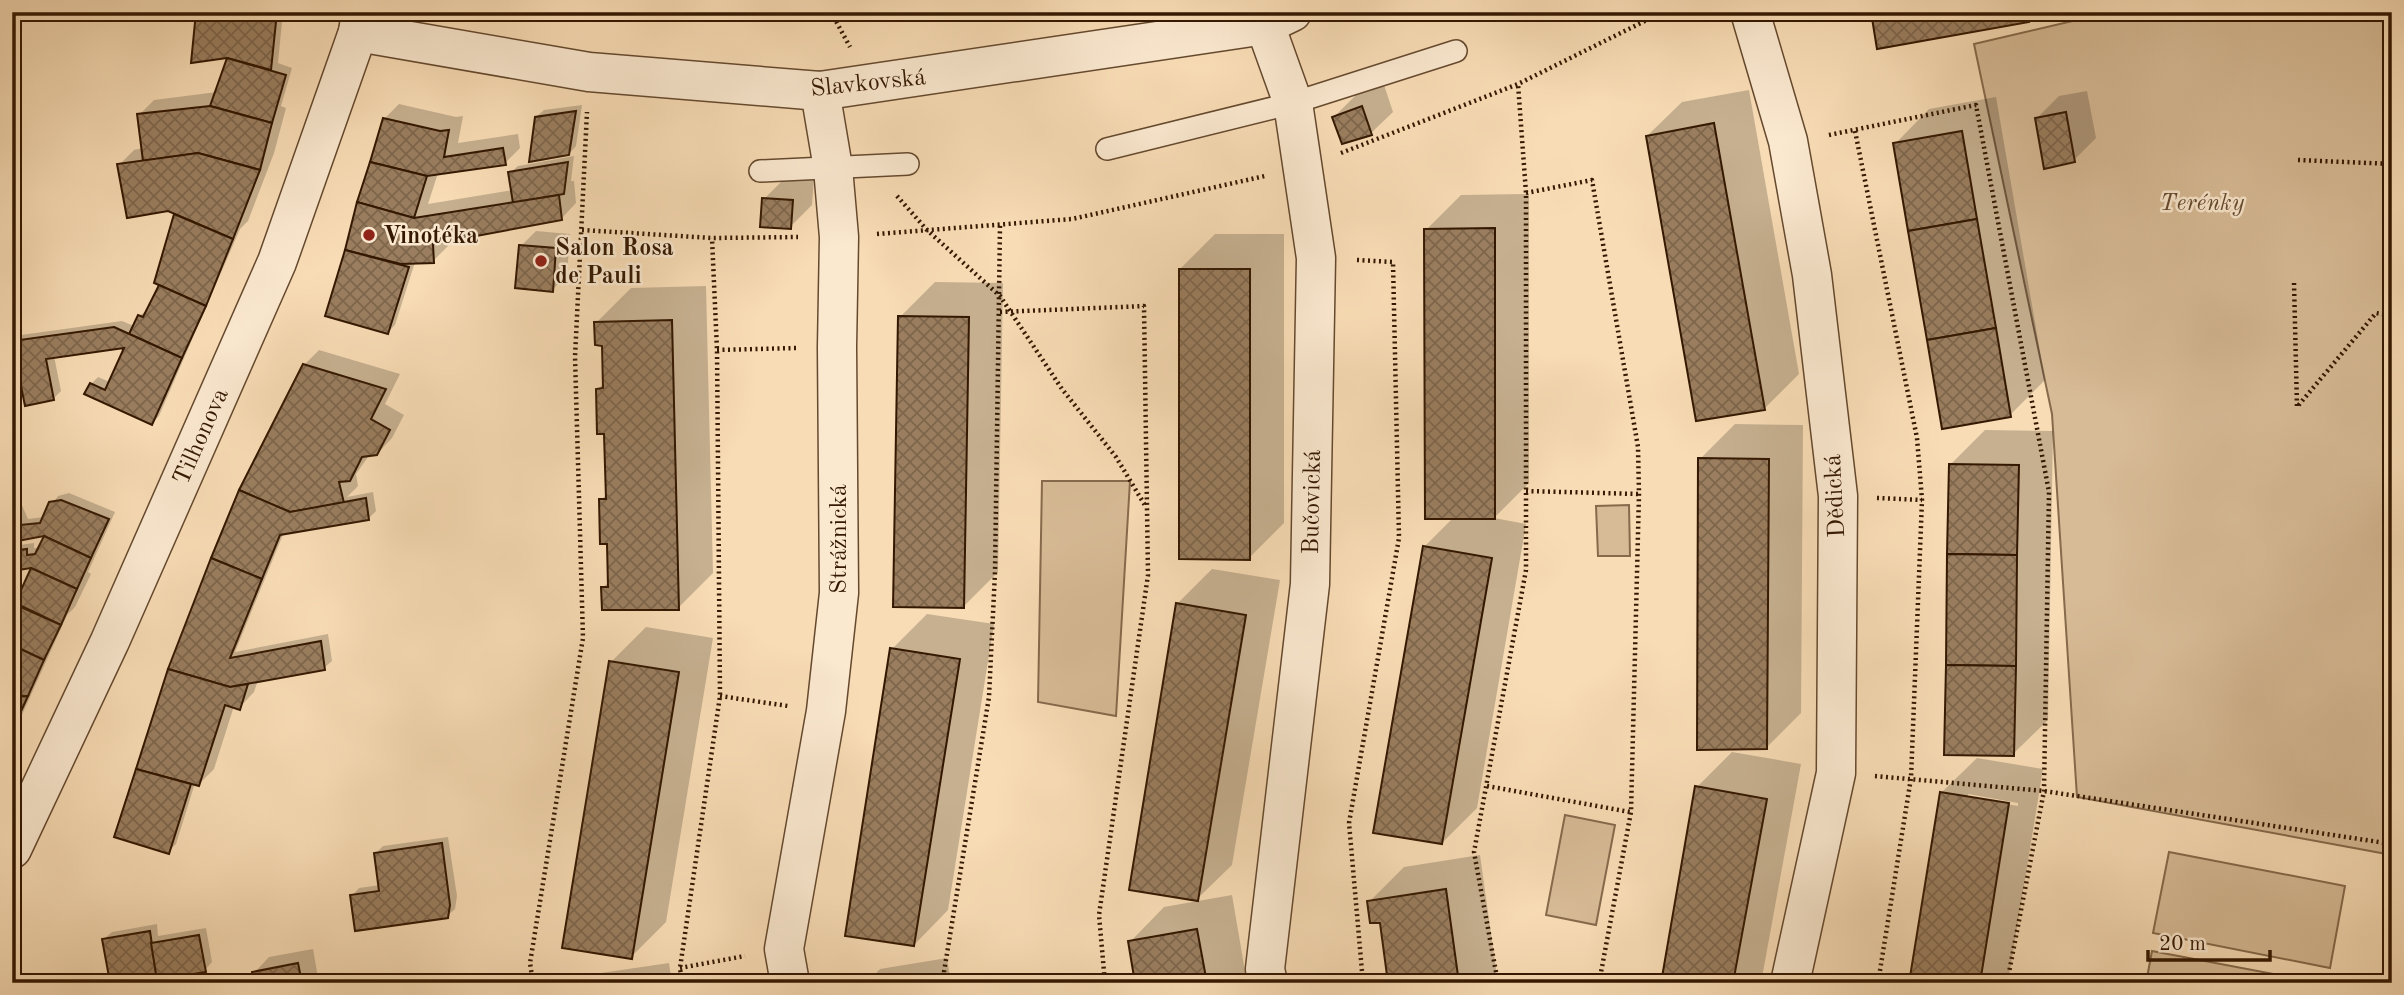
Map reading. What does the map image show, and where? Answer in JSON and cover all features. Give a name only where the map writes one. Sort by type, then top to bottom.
[{"type":"street","name":"Dědická","points":[[1750,12],[1788,141],[1812,275],[1838,496],[1836,773],[1790,983]]},
{"type":"street","name":"Slavkovská","points":[[359,22],[589,72],[820,91],[1279,19]]},
{"type":"street","name":"Bučovická","points":[[1268,983],[1265,969],[1310,584],[1316,258],[1279,19]]},
{"type":"street","name":"Tilhonova","points":[[12,849],[110,641],[277,262],[359,22]]},
{"type":"street","name":"Strážnická","points":[[787,966],[826,712],[839,593],[839,237],[833,168],[820,91]]},
{"type":"lane","points":[[1107,149],[1293,103],[1456,51]]},
{"type":"lane","points":[[760,171],[908,164]]},
{"type":"path","points":[[831,12],[853,50]]},
{"type":"path","points":[[533,983],[530,963],[583,638],[575,357],[589,72]]},
{"type":"path","points":[[1498,983],[1474,852],[1526,570],[1526,193],[1518,84]]},
{"type":"path","points":[[1788,141],[1855,131],[1976,105],[2049,492],[2044,791],[2007,983]]},
{"type":"path","points":[[1855,131],[1917,438],[1923,499],[1911,778],[1878,983]]},
{"type":"path","points":[[2298,160],[2392,164]]},
{"type":"path","points":[[870,167],[927,230],[1000,296],[1062,389],[1116,457],[1147,508]]},
{"type":"path","points":[[1526,193],[1592,180],[1638,447],[1631,812],[1599,983]]},
{"type":"path","points":[[945,983],[944,972],[989,697],[995,572],[1000,225]]},
{"type":"path","points":[[682,983],[680,968],[720,695],[717,350],[712,239]]},
{"type":"path","points":[[1316,258],[1393,262],[1399,538],[1349,823],[1363,983]]},
{"type":"path","points":[[2294,283],[2297,407],[2375,313],[2392,316]]},
{"type":"path","points":[[1000,312],[1144,306],[1148,575],[1099,915],[1104,983]]},
{"type":"path","points":[[717,350],[837,347]]},
{"type":"path","points":[[1526,491],[1639,494]]},
{"type":"path","points":[[720,695],[826,712]]},
{"type":"path","points":[[1836,773],[2044,791],[2392,844]]},
{"type":"path","points":[[1487,786],[1631,812]]},
{"type":"path","points":[[680,968],[787,966]]},
{"type":"green space","name":"Terénky","points":[[2111,12],[2392,12],[2392,855],[2077,797],[2052,414],[1974,44]]},
{"type":"green space","points":[[1042,481],[1130,481],[1116,716],[1038,702]]},
{"type":"green space","points":[[1629,505],[1630,556],[1598,556],[1596,506]]},
{"type":"green space","points":[[1565,815],[1615,825],[1596,925],[1546,915]]},
{"type":"green space","points":[[2169,852],[2345,886],[2330,968],[2153,933]]},
{"type":"green space","points":[[2152,951],[2311,981],[2311,983],[2146,983]]},
{"type":"building","points":[[196,12],[277,12],[271,70],[227,58],[191,63]]},
{"type":"building","points":[[1871,12],[2027,12],[2029,22],[1877,49]]},
{"type":"building","points":[[227,58],[286,75],[272,123],[210,106]]},
{"type":"building","points":[[210,106],[272,123],[260,170],[198,153],[143,161],[137,114]]},
{"type":"building","points":[[1362,106],[1372,135],[1342,144],[1332,117]]},
{"type":"building","points":[[576,111],[569,155],[529,162],[535,117]]},
{"type":"building","points":[[2066,112],[2075,162],[2044,169],[2035,118]]},
{"type":"building","points":[[383,118],[440,131],[449,130],[444,157],[503,148],[506,165],[427,176],[370,162]]},
{"type":"building","points":[[1714,123],[1765,410],[1696,421],[1646,136]]},
{"type":"building","points":[[1962,131],[1977,219],[1908,231],[1893,143]]},
{"type":"building","points":[[198,153],[260,170],[233,239],[168,211],[127,218],[117,164]]},
{"type":"building","points":[[370,162],[427,176],[414,218],[357,202]]},
{"type":"building","points":[[568,162],[564,194],[513,203],[508,172]]},
{"type":"building","points":[[559,195],[562,220],[433,244],[434,263],[401,264],[345,250],[357,202],[414,218]]},
{"type":"building","points":[[762,198],[793,200],[791,229],[760,227]]},
{"type":"building","points":[[174,214],[233,239],[206,306],[154,283]]},
{"type":"building","points":[[1977,219],[1996,328],[1927,340],[1908,231]]},
{"type":"building","points":[[1495,228],[1495,519],[1425,519],[1424,229]]},
{"type":"building","points":[[519,245],[556,248],[553,292],[515,288]]},
{"type":"building","points":[[345,250],[409,267],[388,334],[325,316]]},
{"type":"building","points":[[1179,269],[1250,269],[1250,560],[1179,559]]},
{"type":"building","points":[[159,285],[206,306],[182,358],[129,334],[138,315],[143,317]]},
{"type":"building","points":[[898,316],[969,317],[964,608],[893,607]]},
{"type":"building","points":[[672,320],[679,610],[602,610],[601,587],[608,587],[607,544],[600,544],[599,499],[606,499],[604,434],[597,434],[596,389],[603,388],[602,346],[595,345],[594,322]]},
{"type":"building","points":[[114,327],[182,358],[152,425],[84,394],[90,383],[105,390],[124,348],[46,359],[54,400],[25,406],[12,341]]},
{"type":"building","points":[[1996,328],[2011,417],[1942,429],[1927,340]]},
{"type":"building","points":[[303,364],[386,389],[371,419],[390,430],[377,455],[362,457],[350,481],[339,482],[344,503],[290,512],[239,490]]},
{"type":"building","points":[[1698,458],[1769,459],[1767,749],[1697,750]]},
{"type":"building","points":[[1949,464],[2019,465],[2017,555],[1947,554]]},
{"type":"building","points":[[239,490],[290,512],[366,498],[369,520],[280,535],[262,579],[211,558]]},
{"type":"building","points":[[61,500],[109,519],[91,558],[44,536],[12,542],[12,510],[20,525],[40,523],[49,502]]},
{"type":"building","points":[[44,536],[91,558],[77,589],[31,568],[12,571],[12,551],[27,549],[27,555],[35,554]]},
{"type":"building","points":[[1423,546],[1492,558],[1442,844],[1373,833]]},
{"type":"building","points":[[1947,554],[2017,555],[2016,666],[1946,665]]},
{"type":"building","points":[[211,558],[262,579],[230,658],[321,641],[325,670],[230,687],[168,669]]},
{"type":"building","points":[[31,568],[77,589],[61,625],[15,603]]},
{"type":"building","points":[[12,603],[61,625],[44,660],[12,645]]},
{"type":"building","points":[[1176,603],[1246,615],[1198,901],[1129,890]]},
{"type":"building","points":[[12,645],[44,660],[28,696],[12,697]]},
{"type":"building","points":[[890,648],[960,659],[914,946],[845,936]]},
{"type":"building","points":[[609,661],[679,672],[632,959],[562,948]]},
{"type":"building","points":[[1946,665],[2016,666],[2014,756],[1944,755]]},
{"type":"building","points":[[168,669],[230,687],[248,684],[240,710],[225,705],[199,786],[136,769]]},
{"type":"building","points":[[28,696],[12,731],[12,697]]},
{"type":"building","points":[[136,769],[191,784],[169,854],[114,837]]},
{"type":"building","points":[[1695,786],[1767,799],[1733,983],[1661,983]]},
{"type":"building","points":[[1940,792],[2009,803],[1980,983],[1909,983]]},
{"type":"building","points":[[442,843],[450,905],[448,918],[355,931],[350,895],[379,891],[374,853]]},
{"type":"building","points":[[1446,889],[1459,983],[1388,983],[1380,923],[1370,923],[1367,901]]},
{"type":"building","points":[[1197,929],[1207,983],[1135,983],[1128,941]]},
{"type":"building","points":[[150,931],[157,980],[138,983],[109,977],[102,939]]},
{"type":"building","points":[[199,935],[206,972],[157,980],[151,943]]},
{"type":"building","points":[[298,963],[302,983],[254,983],[252,972]]},
{"type":"place","name":"Vinotéka","points":[[369,235]]},
{"type":"place","name":"Salon Rosa de Pauli","points":[[541,261]]}]
